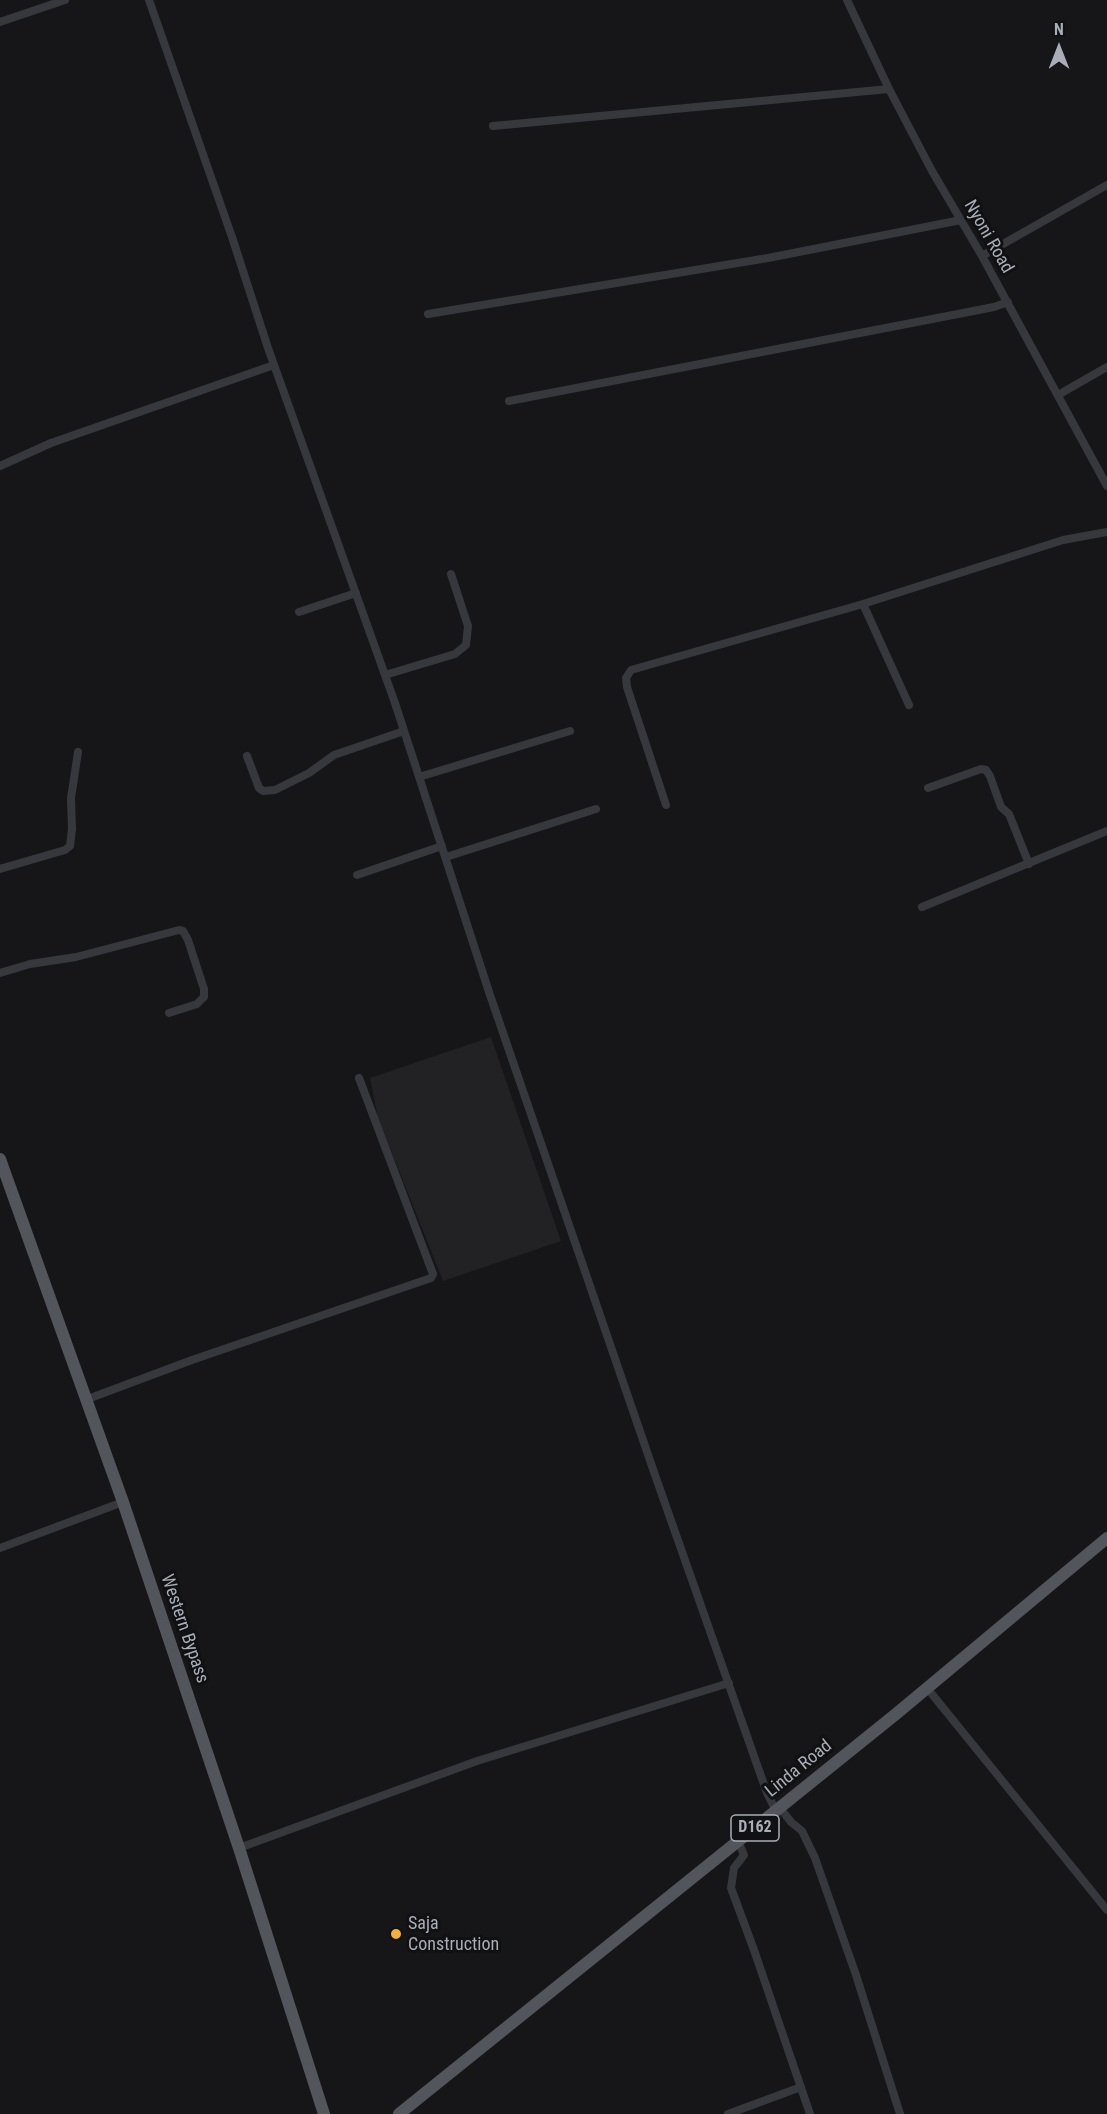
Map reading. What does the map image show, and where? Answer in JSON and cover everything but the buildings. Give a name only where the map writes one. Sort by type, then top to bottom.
[{"type":"main road","name":"Western Bypass","points":[[0,1159],[123,1502],[324,2114]]},
{"type":"main road","name":"Linda Road","points":[[399,2114],[778,1810],[1107,1538]]},
{"type":"street","points":[[0,22],[65,0]]},
{"type":"street","points":[[149,0],[274,365],[404,730],[498,1018],[655,1476],[767,1793],[778,1810],[802,1831],[815,1858],[856,1975],[900,2114]]},
{"type":"street","name":"Nyoni Road","points":[[847,0],[889,89],[932,171],[1008,302],[1107,486]]},
{"type":"street","points":[[493,126],[889,89]]},
{"type":"street","points":[[982,256],[1107,186]]},
{"type":"street","points":[[428,314],[768,258],[961,220]]},
{"type":"street","points":[[509,401],[971,312],[1008,302]]},
{"type":"street","points":[[0,466],[51,443],[274,365]]},
{"type":"street","points":[[1058,395],[1107,367]]},
{"type":"street","points":[[666,805],[627,687],[628,673],[635,669],[863,604],[1063,540],[1107,532]]},
{"type":"street","points":[[385,675],[455,654],[466,645],[468,626],[452,574]]},
{"type":"street","points":[[299,612],[356,593]]},
{"type":"street","points":[[863,604],[909,705]]},
{"type":"street","points":[[247,756],[259,788],[263,791],[275,790],[309,773],[334,754],[404,730]]},
{"type":"street","points":[[419,777],[570,731]]},
{"type":"street","points":[[0,869],[65,850],[70,846],[71,798],[78,752]]},
{"type":"street","points":[[928,788],[981,769],[986,770],[1001,807],[1009,814],[1029,864]]},
{"type":"street","points":[[446,857],[596,808]]},
{"type":"street","points":[[922,907],[1107,831]]},
{"type":"street","points":[[357,875],[442,846]]},
{"type":"street","points":[[0,973],[30,964],[76,957],[179,930],[183,931],[188,940],[204,989],[204,997],[196,1004],[169,1013]]},
{"type":"street","points":[[85,1400],[192,1360],[431,1278],[433,1274],[359,1078]]},
{"type":"street","points":[[0,1548],[123,1502]]},
{"type":"street","points":[[238,1848],[477,1761],[729,1683]]},
{"type":"street","points":[[927,1688],[1107,1910]]},
{"type":"street","points":[[738,1841],[744,1855],[734,1868],[731,1888],[810,2114]]},
{"type":"street","points":[[728,2114],[801,2087]]},
{"type":"shaded area","points":[[491,1037],[561,1241],[443,1281],[378,1118],[370,1078]]},
{"type":"place","name":"Saja Construction","points":[[396,1934]]}]
